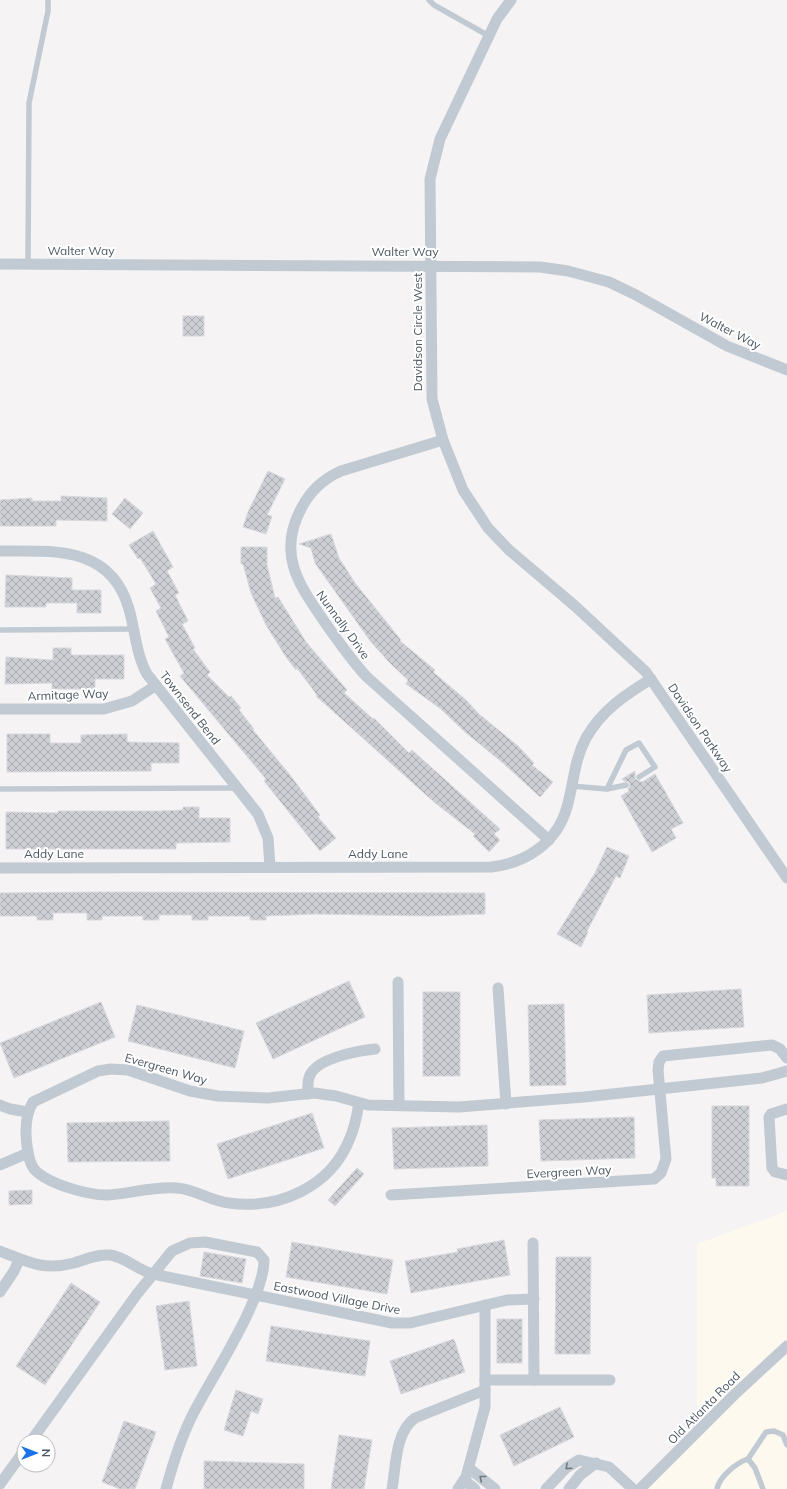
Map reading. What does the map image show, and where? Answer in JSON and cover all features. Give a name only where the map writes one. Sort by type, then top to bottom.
[{"type":"street","name":"Davidson Circle West","points":[[511,0],[497,19],[440,139],[430,179],[432,399],[443,440],[463,490],[488,528],[509,550],[576,606]]},
{"type":"street","name":"Walter Way","points":[[0,264],[431,265],[540,267],[591,277],[636,295],[743,354],[787,370]]},
{"type":"street","name":"Nunnally Drive","points":[[443,440],[341,471],[317,485],[308,496],[294,523],[290,546],[293,568],[302,590],[359,669],[549,840]]},
{"type":"street","name":"Townsend Bend","points":[[0,551],[64,552],[77,555],[94,563],[108,574],[122,591],[128,607],[144,668],[156,686],[255,809],[264,826],[269,845],[270,867]]},
{"type":"street","name":"Davidson Parkway","points":[[576,606],[636,662],[651,679],[787,878]]},
{"type":"street","name":"Addy Lane","points":[[0,868],[491,867],[519,861],[536,852],[549,840],[564,816],[580,751],[594,726],[616,702],[651,679]]},
{"type":"street","name":"Armitage Way","points":[[0,709],[104,709],[132,701],[156,686]]},
{"type":"street","points":[[398,982],[399,1105]]},
{"type":"street","points":[[498,988],[506,1104]]},
{"type":"street","name":"Evergreen Way","points":[[391,1195],[654,1179],[661,1173],[666,1159],[658,1066],[660,1059],[665,1054],[772,1045],[780,1049],[787,1058]]},
{"type":"street","points":[[308,1094],[308,1079],[313,1070],[348,1054],[375,1049]]},
{"type":"street","name":"Evergreen Way","points":[[28,1112],[33,1102],[40,1098],[98,1071],[111,1069],[128,1070],[190,1091],[218,1096],[268,1098],[308,1094],[336,1096],[359,1103],[459,1107],[506,1104],[762,1078],[787,1071]]},
{"type":"street","points":[[0,1105],[10,1109],[28,1112],[26,1122],[28,1153],[34,1168],[44,1177],[87,1192],[114,1194],[175,1188],[189,1190],[227,1203],[265,1203],[303,1192],[333,1167],[343,1153],[350,1138],[359,1103]]},
{"type":"street","points":[[787,1109],[771,1114],[769,1117],[772,1168],[775,1172],[787,1175]]},
{"type":"street","points":[[0,1165],[28,1153]]},
{"type":"street","name":"Eastwood Village Drive","points":[[37,1433],[152,1274],[172,1251],[190,1242],[205,1242],[257,1252],[262,1256],[264,1263],[254,1295],[246,1315],[194,1413],[166,1489]]},
{"type":"street","points":[[533,1243],[534,1380]]},
{"type":"street","name":"Eastwood Village Drive","points":[[0,1251],[18,1260],[48,1266],[74,1263],[98,1255],[111,1255],[123,1259],[143,1271],[152,1274],[392,1323],[410,1323],[507,1300],[534,1299]]},
{"type":"street","points":[[0,1292],[14,1271],[18,1260]]},
{"type":"street","points":[[475,1489],[461,1486],[469,1468],[484,1415],[485,1305]]},
{"type":"street","name":"Old Atlanta Road","points":[[640,1489],[734,1395],[787,1346]]},
{"type":"street","points":[[392,1489],[400,1440],[408,1424],[415,1418],[485,1385],[534,1380],[610,1380]]},
{"type":"street","points":[[546,1489],[576,1460],[583,1460],[609,1467],[633,1489]]},
{"type":"street","points":[[0,1484],[16,1462]]},
{"type":"street","points":[[569,1489],[580,1475],[596,1463]]},
{"type":"street","points":[[469,1468],[495,1489]]},
{"type":"lane","points":[[28,264],[29,103],[48,11],[48,0]]},
{"type":"lane","points":[[429,0],[434,5],[489,36]]},
{"type":"lane","points":[[0,630],[134,629]]},
{"type":"lane","points":[[607,789],[626,750],[640,743],[655,767],[639,777]]},
{"type":"lane","points":[[571,786],[607,789],[626,785]]},
{"type":"lane","points":[[0,789],[238,788]]},
{"type":"lane","points":[[717,1489],[718,1482],[742,1461],[748,1459],[766,1432],[774,1431],[783,1435],[787,1445]]},
{"type":"lane","points":[[748,1459],[755,1468],[763,1489]]},
{"type":"shaded area","points":[[787,1211],[787,1489],[645,1489],[697,1431],[697,1244]]},
{"type":"building","points":[[183,316],[204,316],[204,336],[183,336]]},
{"type":"building","points":[[268,471],[285,479],[267,515],[272,516],[266,534],[243,527],[248,512]]},
{"type":"building","points":[[61,496],[107,498],[107,521],[56,520],[56,526],[0,526],[0,500],[32,498],[32,501],[61,501]]},
{"type":"building","points":[[125,498],[143,513],[130,529],[112,514]]},
{"type":"building","points":[[153,531],[173,567],[167,571],[179,593],[175,595],[188,621],[182,624],[195,648],[193,649],[210,672],[207,675],[229,697],[231,696],[241,708],[239,710],[254,729],[253,730],[290,775],[320,815],[318,817],[336,838],[320,851],[264,781],[266,779],[180,676],[184,673],[165,639],[169,637],[156,611],[161,608],[150,588],[156,584],[140,558],[138,559],[129,545]]},
{"type":"building","points":[[331,534],[339,558],[355,583],[401,640],[400,641],[435,670],[433,672],[466,700],[479,714],[518,746],[534,763],[532,765],[553,782],[540,797],[503,763],[465,732],[441,709],[406,684],[408,680],[371,642],[315,563],[311,548],[299,544]]},
{"type":"building","points":[[241,547],[267,547],[267,565],[275,598],[278,597],[306,642],[347,690],[344,693],[373,719],[374,718],[409,753],[412,750],[500,829],[494,834],[500,840],[489,852],[473,836],[475,834],[434,802],[316,696],[317,695],[297,668],[296,670],[286,657],[266,625],[251,593],[243,564],[241,564]]},
{"type":"building","points":[[6,575],[72,578],[72,590],[101,590],[101,613],[77,613],[77,603],[46,603],[46,607],[5,607]]},
{"type":"building","points":[[53,648],[71,648],[71,655],[124,655],[124,679],[95,679],[95,689],[52,689],[52,683],[5,684],[6,657],[53,660]]},
{"type":"building","points":[[7,734],[50,734],[50,743],[81,743],[81,735],[127,734],[127,742],[179,743],[179,763],[151,763],[151,771],[7,772]]},
{"type":"building","points":[[635,771],[635,779],[642,782],[655,774],[683,823],[671,829],[676,838],[652,852],[621,796],[629,791],[628,789],[630,786],[629,782],[622,779]]},
{"type":"building","points":[[183,807],[199,807],[199,818],[230,818],[230,842],[176,843],[176,849],[6,849],[6,812],[58,813],[58,811],[160,811],[183,810]]},
{"type":"building","points":[[607,847],[629,856],[620,878],[616,876],[587,931],[588,932],[581,947],[557,934],[595,873]]},
{"type":"building","points":[[0,893],[485,893],[485,914],[429,916],[316,914],[266,916],[266,920],[250,920],[250,916],[208,916],[208,920],[192,920],[192,915],[159,915],[159,920],[143,920],[143,916],[102,916],[102,920],[87,920],[87,913],[53,913],[53,920],[37,920],[37,916],[0,916]]},
{"type":"building","points":[[349,981],[365,1017],[273,1059],[256,1023]]},
{"type":"building","points":[[741,989],[744,1027],[649,1033],[647,995]]},
{"type":"building","points":[[423,992],[460,992],[460,1076],[423,1076]]},
{"type":"building","points":[[101,1002],[115,1037],[14,1078],[0,1043]]},
{"type":"building","points":[[564,1004],[566,1085],[530,1086],[528,1005]]},
{"type":"building","points":[[137,1005],[244,1031],[235,1068],[128,1041]]},
{"type":"building","points":[[712,1106],[749,1106],[749,1186],[716,1186],[716,1178],[712,1178]]},
{"type":"building","points":[[312,1113],[324,1148],[228,1179],[217,1144]]},
{"type":"building","points":[[634,1117],[635,1158],[541,1161],[539,1120]]},
{"type":"building","points":[[169,1121],[170,1161],[68,1162],[67,1123]]},
{"type":"building","points":[[487,1125],[488,1166],[394,1169],[392,1128]]},
{"type":"building","points":[[357,1168],[364,1174],[335,1206],[328,1200]]},
{"type":"building","points":[[32,1190],[32,1204],[9,1205],[9,1191]]},
{"type":"building","points":[[504,1240],[510,1275],[411,1293],[405,1261],[458,1252],[457,1249]]},
{"type":"building","points":[[292,1242],[393,1260],[387,1294],[286,1277]]},
{"type":"building","points":[[204,1252],[246,1259],[242,1283],[200,1276]]},
{"type":"building","points":[[556,1257],[591,1257],[590,1354],[555,1354]]},
{"type":"building","points":[[71,1283],[100,1302],[45,1385],[16,1366]]},
{"type":"building","points":[[189,1301],[197,1366],[165,1370],[156,1306]]},
{"type":"building","points":[[497,1319],[522,1319],[522,1363],[497,1363]]},
{"type":"building","points":[[271,1326],[370,1341],[365,1376],[266,1361]]},
{"type":"building","points":[[454,1339],[465,1372],[401,1394],[390,1361]]},
{"type":"building","points":[[236,1390],[263,1399],[258,1414],[251,1411],[243,1436],[224,1430]]},
{"type":"building","points":[[560,1407],[574,1437],[514,1466],[500,1435]]},
{"type":"building","points":[[124,1421],[156,1432],[135,1489],[120,1489],[102,1482]]},
{"type":"building","points":[[339,1435],[372,1440],[364,1489],[331,1489]]},
{"type":"building","points":[[204,1461],[304,1464],[304,1489],[204,1489]]}]
